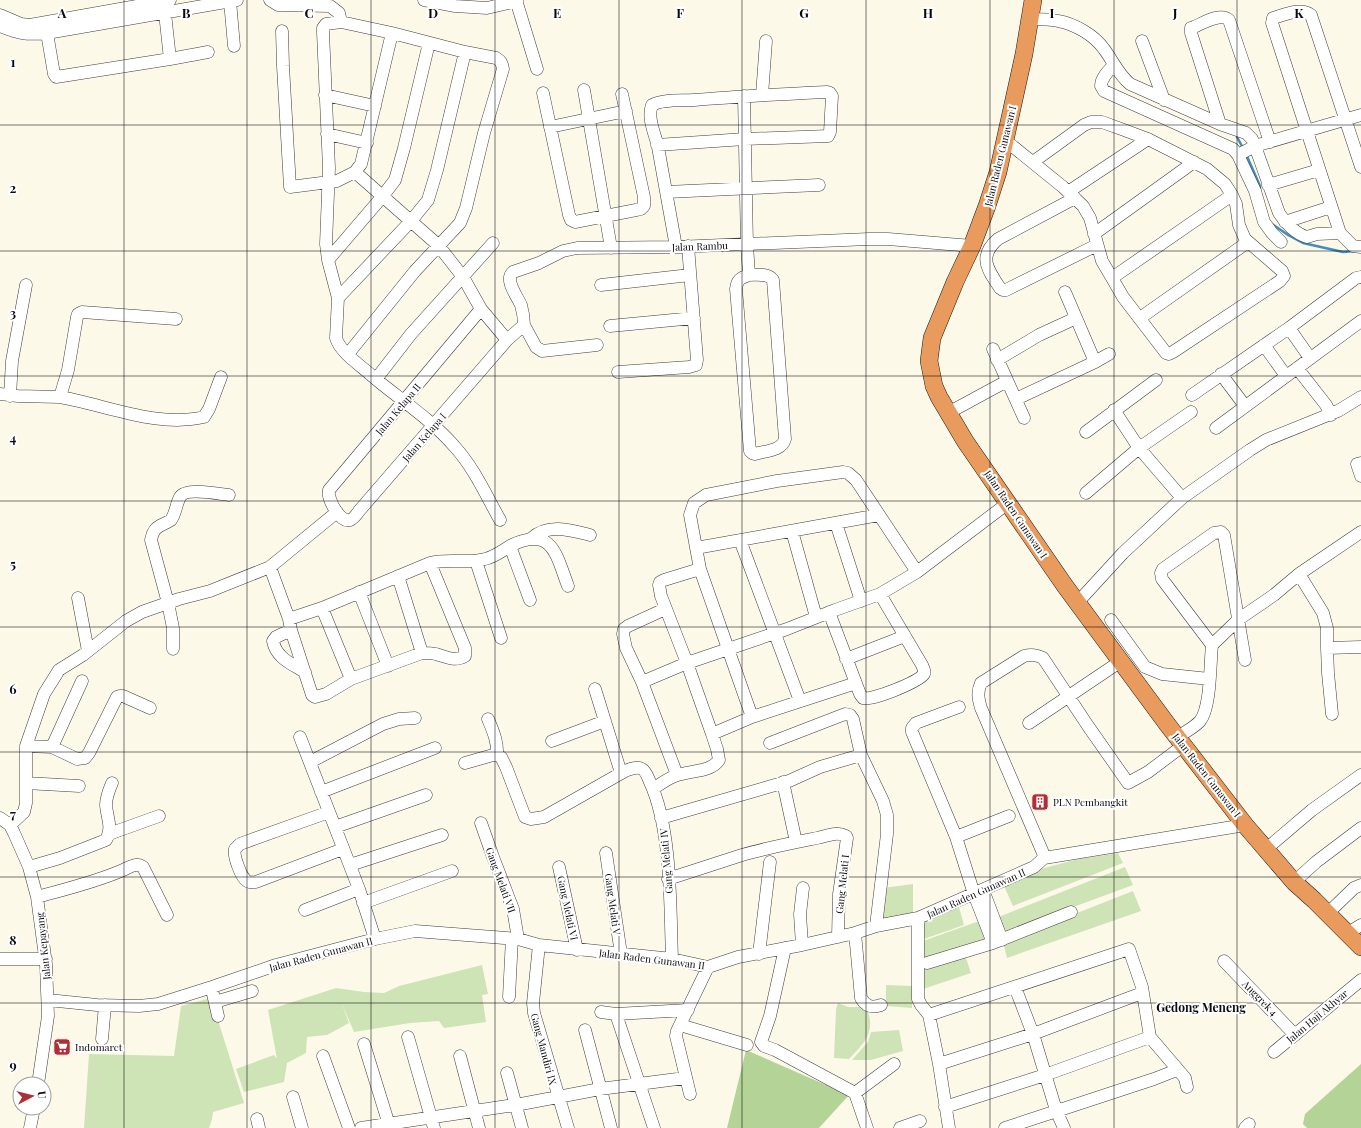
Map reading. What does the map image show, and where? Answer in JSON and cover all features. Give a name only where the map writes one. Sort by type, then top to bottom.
[{"type":"highway","name":"Jalan Raden Gunawan I","points":[[1033,0],[1024,54],[998,172],[972,246],[955,282],[932,338],[929,361],[934,386],[965,441],[1065,586],[1181,741],[1265,850],[1294,882],[1328,913],[1354,929],[1361,947]]},
{"type":"street","points":[[0,15],[21,24],[30,25],[170,0]]},
{"type":"street","points":[[270,0],[278,6],[330,6],[339,14],[341,22]]},
{"type":"street","points":[[424,0],[455,6],[487,8],[516,1],[537,69]]},
{"type":"street","points":[[0,26],[18,33],[47,33],[228,1],[234,46]]},
{"type":"street","points":[[165,12],[170,59]]},
{"type":"street","points":[[1361,168],[1311,15],[1306,12],[1295,12],[1273,18],[1272,23],[1340,233],[1353,246],[1361,247]]},
{"type":"street","points":[[1220,124],[1191,36],[1191,31],[1194,27],[1222,16],[1229,20],[1270,142]]},
{"type":"street","points":[[1030,19],[1058,21],[1084,32],[1099,42],[1105,50],[1109,71],[1100,86],[1104,91],[1230,147],[1246,151],[1270,142],[1361,115]]},
{"type":"street","points":[[348,354],[438,245],[460,223],[466,208],[484,133],[502,70],[502,64],[500,60],[496,58],[341,22],[328,23],[323,28],[328,183],[326,233],[328,260],[338,298],[336,338],[340,347],[376,379],[434,426],[456,448],[476,476],[500,520]]},
{"type":"street","points":[[282,31],[290,187],[337,181],[355,172],[361,164],[392,33]]},
{"type":"street","points":[[47,33],[54,74],[56,77],[208,52]]},
{"type":"street","points":[[762,95],[766,41]]},
{"type":"street","points":[[1142,41],[1164,100]]},
{"type":"street","points":[[328,260],[395,180],[429,43]]},
{"type":"street","points":[[338,298],[428,200],[437,170],[465,52]]},
{"type":"street","points":[[1109,71],[1130,84],[1164,100],[1220,124],[1246,133],[1252,139],[1246,151],[1264,222],[1272,234],[1281,242]]},
{"type":"street","points":[[584,90],[611,248]]},
{"type":"street","points":[[543,93],[568,210],[571,220],[579,222],[641,209],[645,203],[622,94]]},
{"type":"street","points":[[618,372],[689,367],[696,365],[697,360],[690,275],[666,192],[651,118],[650,110],[652,105],[655,103],[670,101],[762,95],[830,93],[832,96],[830,134],[826,136],[746,139],[657,145]]},
{"type":"street","points":[[325,95],[375,106]]},
{"type":"street","points":[[744,96],[749,275]]},
{"type":"street","points":[[550,127],[626,111]]},
{"type":"street","points":[[1005,140],[1072,195],[1083,206],[1096,239],[1102,260],[1123,297],[1164,352],[1171,354],[1280,281],[1284,276],[1282,271],[1245,239],[1239,225],[1236,204],[1225,184],[1218,177],[1194,162],[1148,139],[1102,122],[1091,122],[1084,125],[1032,162]]},
{"type":"street","points":[[327,134],[367,143]]},
{"type":"street","points":[[1148,139],[1072,195],[998,239],[988,250],[986,258],[987,264],[1000,288],[1006,290],[1096,239],[1194,162]]},
{"type":"street","points":[[1246,151],[1268,185],[1279,213],[1285,222],[1299,234],[1308,237],[1317,234],[1340,233]]},
{"type":"street","points":[[1268,185],[1319,170]]},
{"type":"street","points":[[355,172],[438,245],[463,277],[481,309],[507,340],[524,325],[536,347],[542,351],[597,345]]},
{"type":"street","points":[[666,192],[818,185]]},
{"type":"street","points":[[1112,278],[1232,195]]},
{"type":"street","points":[[1285,222],[1331,207]]},
{"type":"street","name":"Jalan Rambu","points":[[524,325],[520,304],[509,280],[510,274],[570,249],[747,245],[888,239],[972,246]]},
{"type":"street","points":[[1140,318],[1248,242]]},
{"type":"street","points":[[376,379],[411,334],[493,243]]},
{"type":"street","points":[[601,285],[690,275]]},
{"type":"street","points":[[749,275],[770,276],[774,280],[785,439],[781,447],[755,454],[750,451],[736,289],[739,279],[749,275]]},
{"type":"street","points":[[1192,395],[1289,328],[1356,278],[1361,277]]},
{"type":"street","points":[[26,285],[5,395],[60,397],[84,401],[110,410],[162,419],[194,419],[204,417],[210,408],[221,377]]},
{"type":"street","points":[[1065,292],[1095,362]]},
{"type":"street","name":"Jalan Kelapa II","points":[[337,512],[331,503],[329,490],[481,309]]},
{"type":"street","points":[[60,397],[68,370],[77,317],[80,313],[84,311],[176,319]]},
{"type":"street","points":[[610,326],[694,318]]},
{"type":"street","points":[[1024,418],[995,355],[1076,318]]},
{"type":"street","points":[[1216,428],[1361,321]]},
{"type":"street","points":[[1289,328],[1310,358]]},
{"type":"street","name":"Jalan Kelapa I","points":[[337,512],[346,520],[351,519],[434,426],[507,340]]},
{"type":"street","points":[[1264,345],[1286,376]]},
{"type":"street","points":[[1016,399],[1109,354]]},
{"type":"street","points":[[1297,368],[1326,405],[1331,415]]},
{"type":"street","points":[[1221,374],[1246,406]]},
{"type":"street","points":[[1086,432],[1156,380]]},
{"type":"street","points":[[948,413],[1006,381]]},
{"type":"street","points":[[1078,602],[1123,553],[1182,498],[1262,442],[1284,432],[1331,415],[1352,404],[1361,397]]},
{"type":"street","points":[[1114,410],[1139,448],[1182,498]]},
{"type":"street","points":[[1086,493],[1139,448],[1192,412]]},
{"type":"street","points":[[1361,463],[1357,464],[1361,476]]},
{"type":"street","points":[[752,716],[700,569],[690,515],[694,503],[699,498],[706,495],[777,481],[843,472],[848,473],[856,480],[917,572]]},
{"type":"street","points":[[173,649],[173,628],[168,603],[151,540],[153,531],[163,522],[171,520],[183,494],[193,491],[229,495]]},
{"type":"street","points":[[642,682],[687,663],[775,633],[880,594],[917,572],[1008,503]]},
{"type":"street","points":[[0,818],[10,825],[24,812],[26,802],[26,746],[44,694],[59,670],[88,651],[131,618],[142,612],[210,591],[270,567],[337,512]]},
{"type":"street","points":[[696,548],[879,515]]},
{"type":"street","points":[[836,523],[861,601]]},
{"type":"street","points":[[305,672],[283,659],[279,655],[273,641],[290,625],[322,608],[440,560],[476,561],[492,557],[510,546],[532,538],[538,533],[550,530],[575,532],[590,536]]},
{"type":"street","points":[[792,531],[816,617]]},
{"type":"street","points":[[1212,645],[1162,579],[1161,573],[1163,569],[1214,533],[1221,532],[1224,536],[1245,660]]},
{"type":"street","points":[[1044,858],[1044,853],[981,708],[978,698],[978,690],[981,683],[1024,656],[1030,654],[1043,658],[1128,783],[1148,772],[1200,722],[1205,714],[1208,702],[1212,645],[1239,619],[1274,595],[1299,574],[1361,532]]},
{"type":"street","points":[[532,538],[546,542],[553,548],[568,586]]},
{"type":"street","points":[[740,540],[800,701]]},
{"type":"street","points":[[510,546],[530,600]]},
{"type":"street","points":[[476,561],[501,638]]},
{"type":"street","points":[[270,567],[312,695],[315,697],[326,694],[351,679],[422,653],[455,659],[465,656],[466,653],[430,563]]},
{"type":"street","points":[[653,789],[677,775],[710,768],[719,760],[719,755],[712,734],[687,663],[665,609],[660,590],[660,582],[700,569]]},
{"type":"street","points":[[1299,574],[1323,613],[1327,628],[1328,673],[1332,714]]},
{"type":"street","points":[[398,576],[422,653]]},
{"type":"street","points":[[359,592],[388,666]]},
{"type":"street","points":[[829,612],[846,659],[863,698],[870,699],[921,678],[924,674],[924,670],[880,594]]},
{"type":"street","points":[[78,598],[88,651]]},
{"type":"street","points":[[322,608],[351,679]]},
{"type":"street","points":[[665,609],[628,626],[624,629],[623,634],[626,648],[642,682],[677,775]]},
{"type":"street","points":[[1111,620],[1145,667],[1162,674],[1209,679]]},
{"type":"street","points":[[846,659],[904,636]]},
{"type":"street","points":[[1327,648],[1361,647]]},
{"type":"street","points":[[1029,723],[1121,661]]},
{"type":"street","points":[[52,747],[82,681]]},
{"type":"street","points":[[712,734],[752,716],[856,683]]},
{"type":"street","points":[[465,763],[493,755],[501,757],[525,817],[528,819],[544,817],[621,773],[595,689]]},
{"type":"street","points":[[26,746],[52,747],[78,759],[85,758],[89,753],[117,697],[123,696],[150,708]]},
{"type":"street","points":[[959,707],[916,723],[912,728],[912,732],[998,941]]},
{"type":"street","points":[[770,743],[848,714],[853,719],[861,755],[883,801],[888,824],[876,926]]},
{"type":"street","points":[[310,762],[383,724],[399,719],[415,718]]},
{"type":"street","points":[[488,719],[498,746],[497,755]]},
{"type":"street","points":[[552,741],[605,721]]},
{"type":"street","points":[[300,737],[359,889],[375,939]]},
{"type":"street","points":[[321,792],[435,748]]},
{"type":"street","points":[[661,818],[783,782],[820,767],[861,755]]},
{"type":"street","name":"Gang Melati IV","points":[[621,773],[635,768],[641,768],[645,771],[653,789],[661,818],[668,879],[672,959]]},
{"type":"street","points":[[1265,850],[1312,810],[1361,775]]},
{"type":"street","points":[[668,879],[743,855],[796,842],[783,782]]},
{"type":"street","points":[[26,783],[79,786]]},
{"type":"street","points":[[29,867],[60,858],[106,840],[109,834],[107,800],[112,783]]},
{"type":"street","points":[[335,827],[426,795]]},
{"type":"street","points":[[329,812],[240,844],[234,849],[235,858],[245,880],[248,882],[256,882],[343,849]]},
{"type":"street","points":[[109,834],[159,816]]},
{"type":"street","points":[[956,837],[1009,816]]},
{"type":"street","name":"Gang Melati VII","points":[[481,823],[513,909],[515,938],[509,997]]},
{"type":"street","name":"Jalan Kepayang","points":[[10,825],[29,867],[37,897],[46,959],[48,1016],[39,1076]]},
{"type":"street","name":"Jalan Raden Gunawan II","points":[[48,1000],[105,1005],[139,1006],[158,1004],[276,965],[375,939],[415,931],[515,938],[539,945],[672,959],[708,967],[738,957],[802,945],[855,933],[876,926],[918,918],[1034,867],[1044,858],[1245,825]]},
{"type":"street","points":[[1294,882],[1316,862],[1361,828]]},
{"type":"street","name":"Gang Melati I","points":[[796,842],[832,834],[842,834],[847,838],[839,894],[838,937]]},
{"type":"street","points":[[350,865],[442,835]]},
{"type":"street","name":"Gang Melati V","points":[[606,853],[621,954]]},
{"type":"street","points":[[759,954],[770,862]]},
{"type":"street","points":[[37,897],[77,886],[120,872],[136,864],[140,864],[143,867],[167,916]]},
{"type":"street","name":"Gang Melati VI","points":[[559,867],[577,950]]},
{"type":"street","points":[[363,903],[452,871]]},
{"type":"street","points":[[1328,913],[1354,888],[1361,885]]},
{"type":"street","points":[[802,945],[800,914],[803,888]]},
{"type":"street","points":[[305,910],[359,889]]},
{"type":"street","points":[[927,963],[998,941],[1071,912]]},
{"type":"street","points":[[918,918],[918,999],[920,1005],[929,1015],[939,1064],[949,1128]]},
{"type":"street","points":[[855,933],[861,998],[865,1004],[869,1006],[875,1007],[881,1005]]},
{"type":"street","name":"Gang Mandiri IX","points":[[539,945],[533,1003],[534,1013],[568,1128]]},
{"type":"street","points":[[785,948],[770,1016],[761,1042],[764,1046],[775,1050],[855,1093],[867,1128]]},
{"type":"street","points":[[929,1015],[1015,988],[1129,949],[1142,987],[1150,1037],[1185,1078],[1187,1087]]},
{"type":"street","points":[[0,959],[46,959]]},
{"type":"street","name":"Anggrek 4","points":[[1224,961],[1295,1035]]},
{"type":"street","points":[[690,1094],[676,1036],[708,967]]},
{"type":"street","name":"Jalan Haji Akhyar","points":[[1274,1052],[1361,980]]},
{"type":"street","points":[[212,987],[218,1016]]},
{"type":"street","points":[[1015,988],[1033,1034],[1056,1110],[1064,1128]]},
{"type":"street","points":[[215,1002],[252,991]]},
{"type":"street","points":[[939,1064],[1033,1034],[1142,993]]},
{"type":"street","points":[[102,1039],[105,1005]]},
{"type":"street","points":[[601,1012],[616,1014],[688,1010]]},
{"type":"street","points":[[616,1014],[654,1128]]},
{"type":"street","points":[[680,1025],[747,1045]]},
{"type":"street","points":[[584,1030],[611,1128]]},
{"type":"street","points":[[408,1037],[433,1123]]},
{"type":"street","points":[[945,1108],[1045,1075],[1150,1037]]},
{"type":"street","points":[[364,1044],[389,1126]]},
{"type":"street","points":[[323,1056],[349,1128]]},
{"type":"street","points":[[460,1056],[479,1128]]},
{"type":"street","points":[[855,1093],[894,1064]]},
{"type":"street","points":[[1005,1128],[1177,1070]]},
{"type":"street","points":[[507,1073],[522,1128]]},
{"type":"street","points":[[361,1128],[433,1123],[474,1111],[600,1089],[685,1078]]},
{"type":"street","points":[[293,1097],[302,1128]]},
{"type":"street","points":[[30,1128],[32,1116]]},
{"type":"street","points":[[904,1127],[920,1120]]},
{"type":"green space","points":[[1118,853],[1123,863],[1013,906],[1004,886],[1037,870],[1078,859]]},
{"type":"green space","points":[[1125,867],[1133,885],[1003,933],[996,918]]},
{"type":"green space","points":[[913,884],[913,915],[879,922],[883,888]]},
{"type":"green space","points":[[1133,891],[1141,911],[1007,958],[1003,942]]},
{"type":"green space","points":[[959,907],[964,925],[924,939],[922,922]]},
{"type":"green space","points":[[982,920],[987,938],[923,959],[923,941]]},
{"type":"green space","points":[[965,955],[971,973],[923,989],[923,968]]},
{"type":"green space","points":[[482,965],[488,994],[482,995],[486,1022],[444,1028],[439,1021],[410,1023],[354,1032],[342,1004],[349,1023],[327,1035],[307,1037],[306,1053],[287,1063],[284,1082],[244,1092],[236,1069],[274,1055],[277,1059],[268,1010],[336,988],[384,993],[399,986]]},
{"type":"green space","points":[[886,985],[912,986],[912,1008],[886,1006]]},
{"type":"green space","points":[[211,998],[244,1103],[213,1112],[209,1128],[84,1128],[89,1054],[174,1056],[181,1006]]},
{"type":"green space","points":[[838,1003],[848,1007],[866,1007],[869,1015],[870,1030],[868,1036],[849,1059],[834,1058],[836,1009]]},
{"type":"green space","points":[[899,1030],[903,1051],[871,1060],[852,1060],[868,1042],[871,1032]]},
{"type":"green space","points":[[746,1050],[849,1095],[819,1128],[727,1128]]},
{"type":"green space","points":[[1361,1064],[1361,1128],[1307,1128],[1303,1124],[1305,1114]]},
{"type":"waterway","points":[[1237,137],[1243,148]]},
{"type":"waterway","points":[[1246,154],[1260,186],[1260,190]]},
{"type":"waterway","points":[[1272,224],[1303,243],[1343,252],[1355,251]]},
{"type":"place","name":"PLN Pembangkit","points":[[1040,802]]},
{"type":"place","name":"Indomaret","points":[[62,1047]]},
{"type":"district","name":"Gedong Meneng","points":[[1201,1008]]}]
